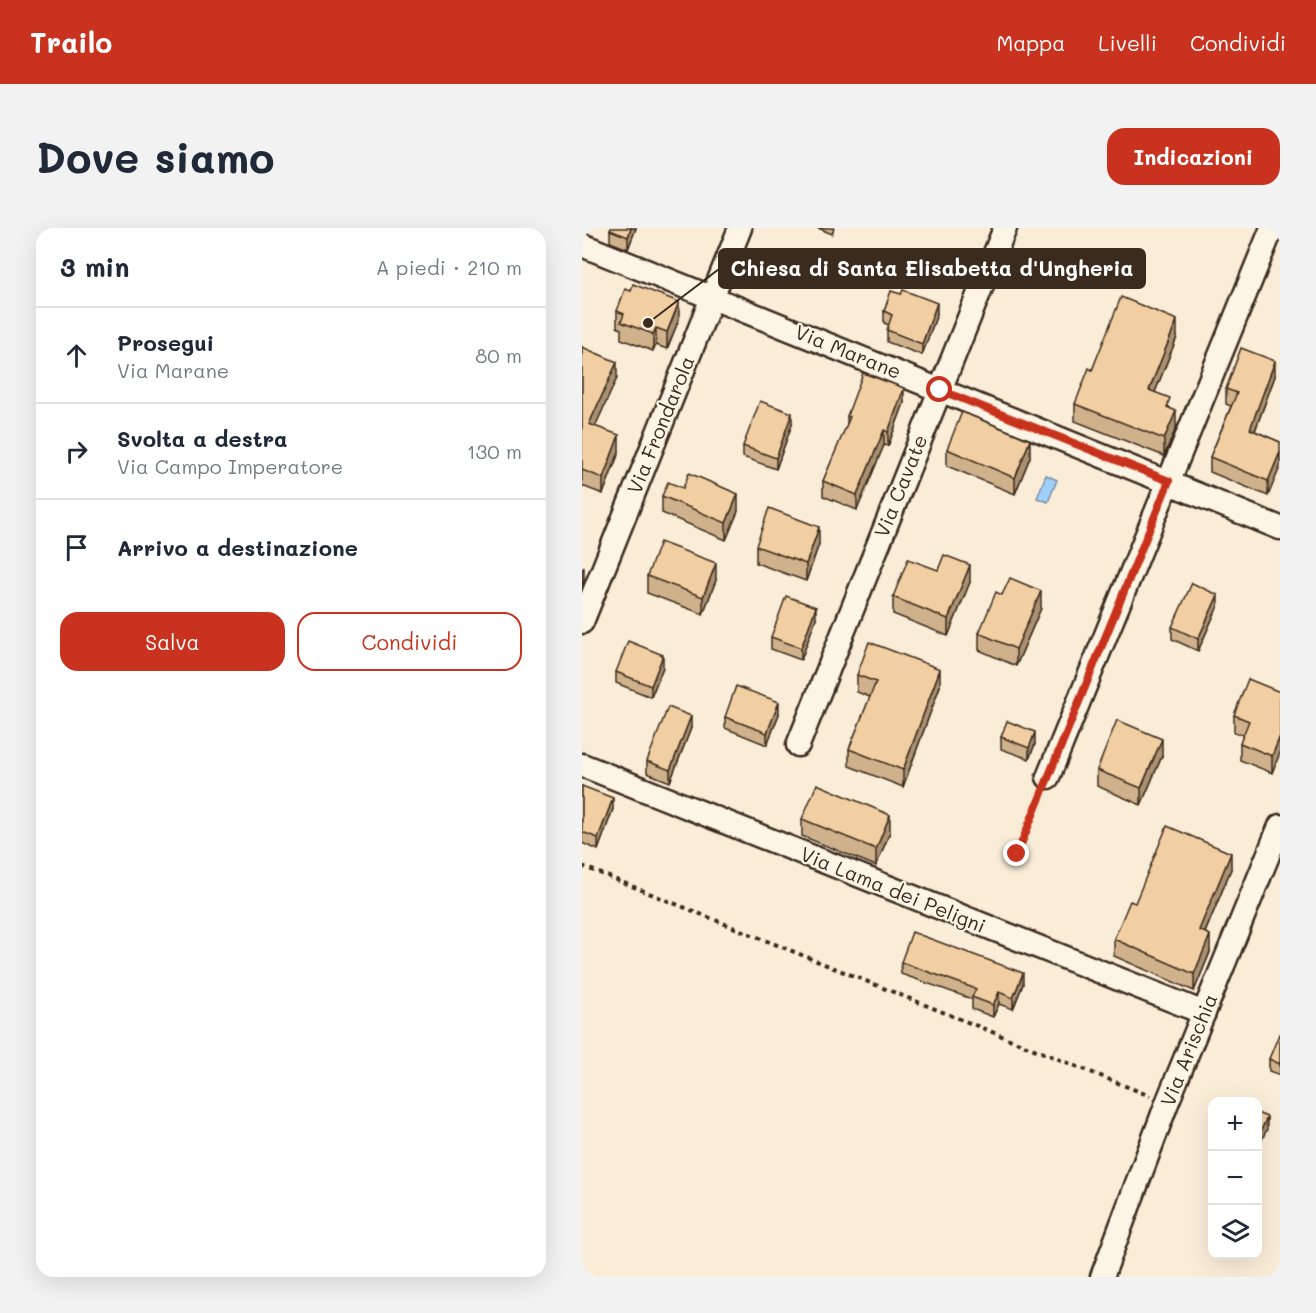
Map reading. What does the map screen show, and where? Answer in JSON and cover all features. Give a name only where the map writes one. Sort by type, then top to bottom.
[{"type":"street","name":"Via Frondarola","points":[[582,622],[740,228]]},
{"type":"street","name":"Via Cavate","points":[[798,745],[1005,228]]},
{"type":"street","points":[[1048,777],[1272,228]]},
{"type":"street","name":"Via Marane","points":[[582,245],[1169,481],[1280,528]]},
{"type":"street","name":"Via Lama dei Peligni","points":[[582,765],[1204,1013]]},
{"type":"street","name":"Via Arischia","points":[[1102,1277],[1167,1103],[1280,826]]},
{"type":"path","points":[[1017,854],[1048,777]]},
{"type":"path","points":[[582,866],[1167,1103]]},
{"type":"water","points":[[1046,475],[1057,480],[1048,502],[1037,498]]},
{"type":"building","points":[[611,228],[631,228],[628,237],[610,230]]},
{"type":"building","points":[[633,284],[679,302],[667,332],[656,328],[653,334],[621,322],[624,314],[617,311],[625,289],[631,291]]},
{"type":"building","points":[[903,290],[937,303],[922,344],[887,330],[892,315],[884,311],[891,291],[901,294]]},
{"type":"building","points":[[1121,297],[1177,320],[1149,390],[1170,398],[1167,407],[1176,411],[1164,439],[1075,404],[1089,368],[1092,370]]},
{"type":"building","points":[[582,347],[617,362],[589,424],[619,435],[603,478],[582,470]]},
{"type":"building","points":[[1241,348],[1275,361],[1250,429],[1280,442],[1280,452],[1268,481],[1210,457],[1237,393],[1226,389]]},
{"type":"building","points":[[863,373],[904,388],[888,432],[884,430],[857,495],[823,481],[850,417],[847,416]]},
{"type":"building","points":[[760,401],[792,413],[776,458],[743,446]]},
{"type":"building","points":[[962,412],[1030,440],[1015,478],[947,449]]},
{"type":"building","points":[[689,473],[738,494],[726,523],[662,496],[668,482],[683,488]]},
{"type":"building","points":[[769,508],[819,527],[806,564],[756,546]]},
{"type":"building","points":[[660,542],[716,563],[703,597],[647,576]]},
{"type":"building","points":[[944,555],[970,565],[948,619],[893,597],[908,559],[938,570]]},
{"type":"building","points":[[1010,578],[1041,591],[1016,649],[979,633],[996,592],[1002,595]]},
{"type":"building","points":[[1192,583],[1218,595],[1198,639],[1172,627]]},
{"type":"building","points":[[786,596],[816,607],[801,648],[771,637]]},
{"type":"building","points":[[628,641],[663,655],[651,686],[616,672]]},
{"type":"building","points":[[869,642],[940,669],[903,770],[849,749],[876,682],[857,675]]},
{"type":"building","points":[[1248,679],[1280,692],[1280,736],[1272,756],[1240,743],[1249,721],[1234,715]]},
{"type":"building","points":[[736,686],[779,702],[767,733],[725,717]]},
{"type":"building","points":[[668,707],[691,716],[670,770],[647,761]]},
{"type":"building","points":[[1117,720],[1162,739],[1141,788],[1097,770]]},
{"type":"building","points":[[1007,721],[1035,732],[1029,748],[1001,737]]},
{"type":"building","points":[[817,784],[890,815],[876,849],[802,819]]},
{"type":"building","points":[[582,786],[613,798],[598,838],[582,832]]},
{"type":"building","points":[[1167,826],[1231,853],[1199,930],[1210,935],[1194,974],[1114,939],[1130,901],[1135,903]]},
{"type":"building","points":[[912,932],[1023,973],[1013,998],[999,992],[993,1005],[972,997],[976,989],[901,962]]},
{"type":"building","points":[[1280,1035],[1280,1064],[1269,1059]]},
{"type":"building","points":[[1262,1115],[1267,1117],[1262,1128]]},
{"type":"place","name":"Chiesa di Santa Elisabetta d'Ungheria","points":[[648,323]]},
{"type":"route","points":[[940,390],[1169,481],[1017,854]]}]
